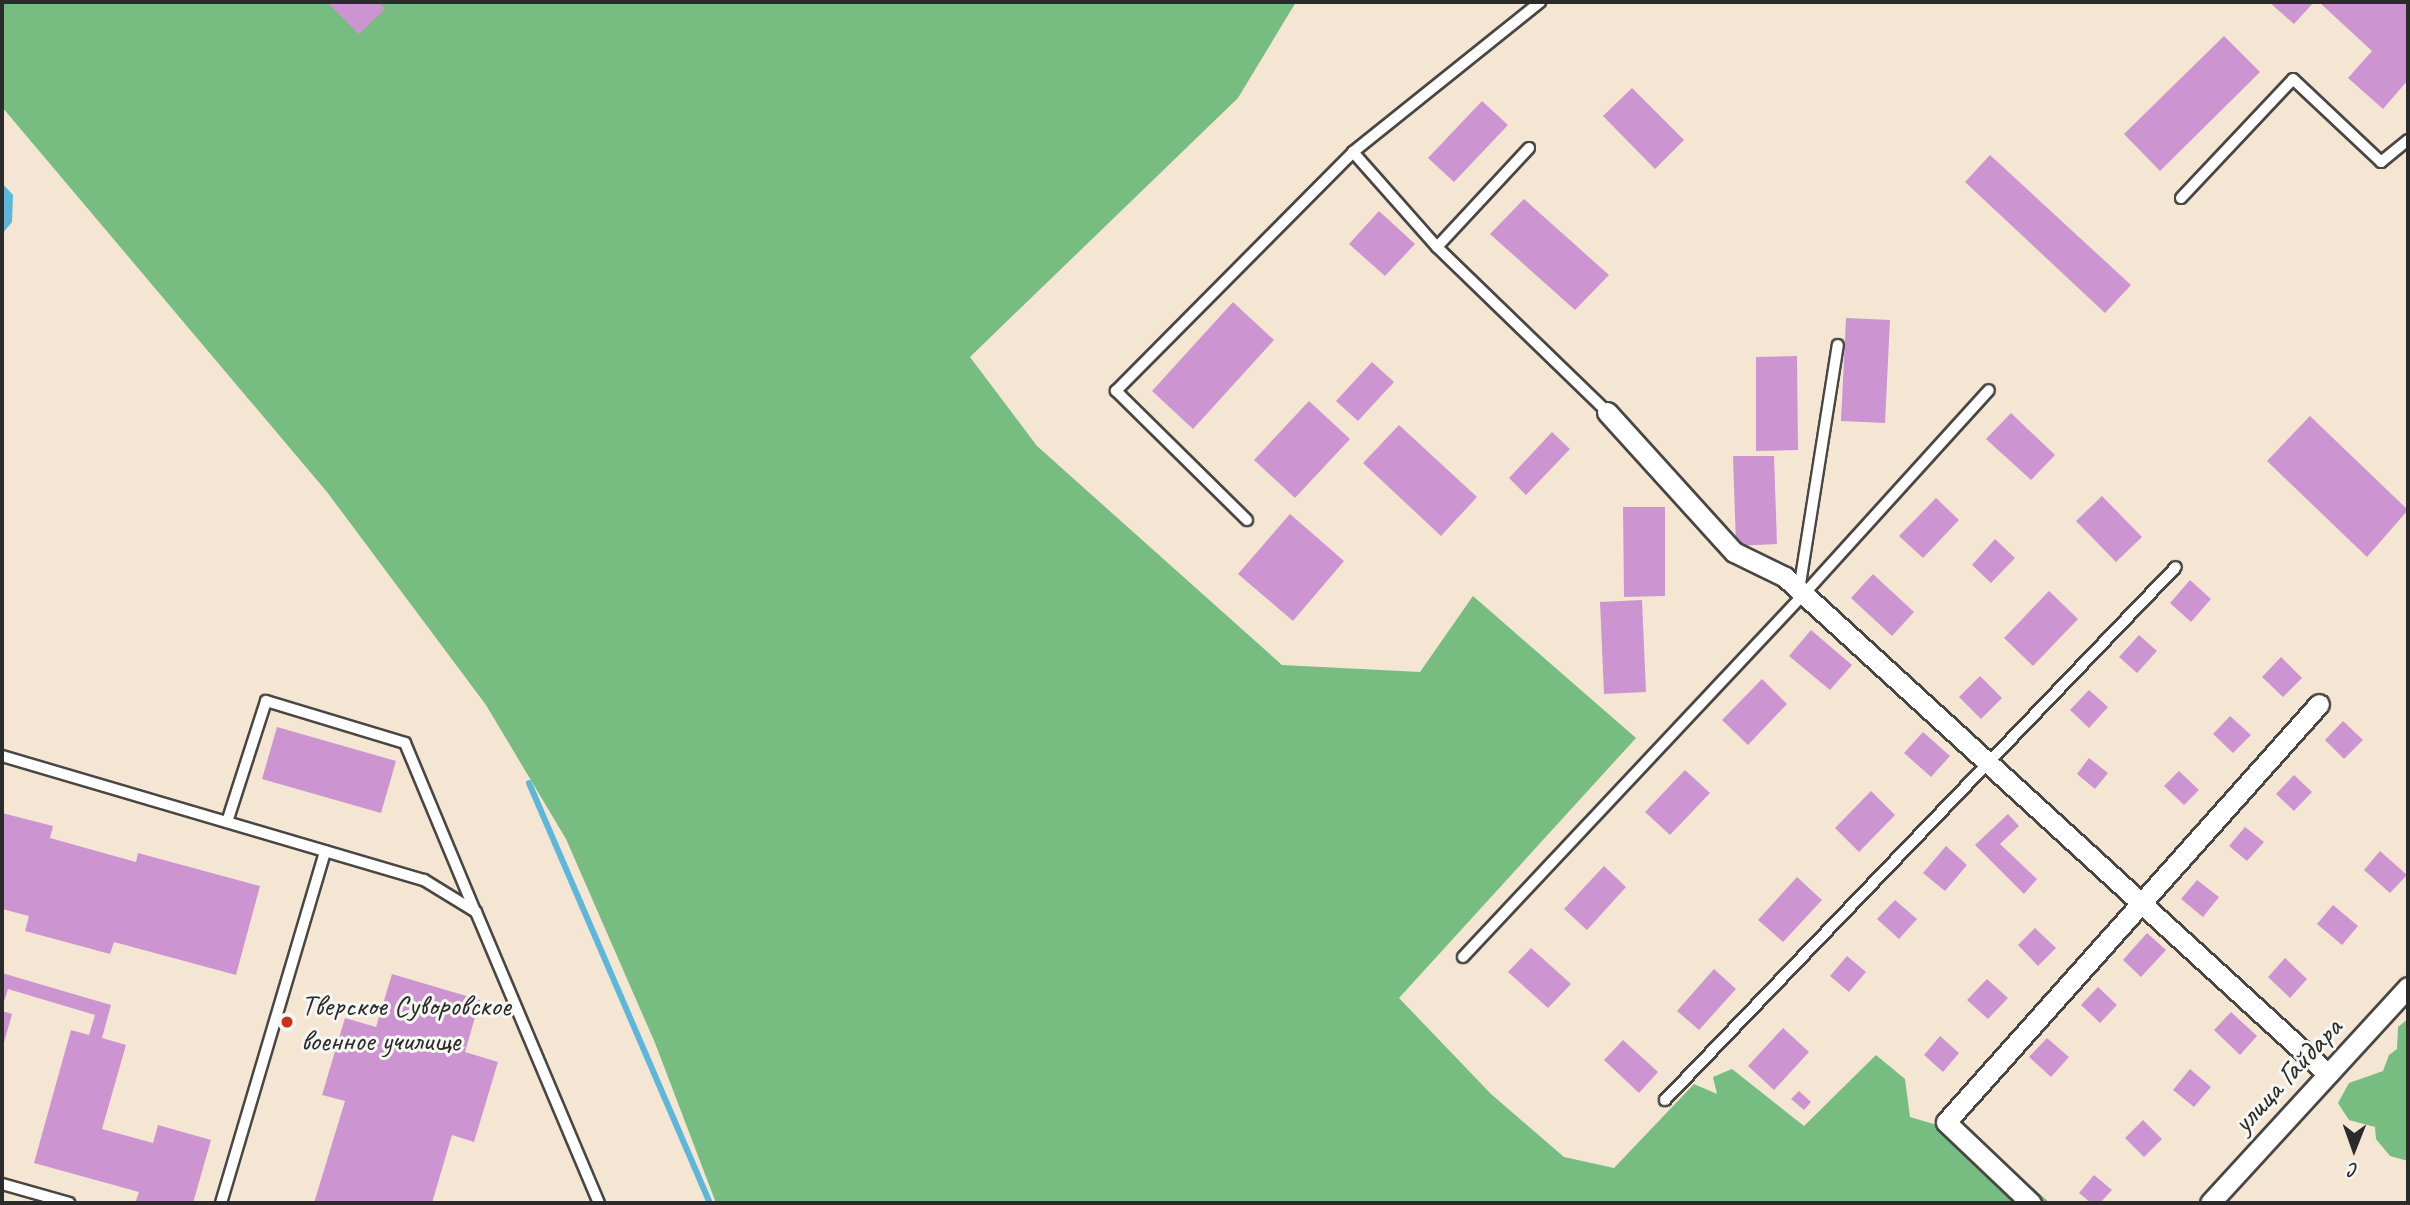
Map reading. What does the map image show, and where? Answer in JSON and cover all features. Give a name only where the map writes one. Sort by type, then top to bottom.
[{"type":"street","points":[[1607,412],[1734,552],[1785,577],[1988,758],[2328,1074]]},
{"type":"street","points":[[2031,1203],[1947,1122],[2319,705]]},
{"type":"street","name":"улица Гайдара","points":[[2210,1203],[2408,987]]},
{"type":"lane","points":[[1247,520],[1116,391],[1353,152],[1540,2]]},
{"type":"lane","points":[[2181,198],[2293,79],[2381,162],[2408,140]]},
{"type":"lane","points":[[1437,247],[1529,148]]},
{"type":"lane","points":[[1353,152],[1437,247],[1607,412]]},
{"type":"lane","points":[[1802,592],[1838,345]]},
{"type":"lane","points":[[1463,957],[1989,390]]},
{"type":"lane","points":[[1665,1100],[1988,758],[2176,567]]},
{"type":"lane","points":[[227,822],[266,701],[405,743],[599,1203]]},
{"type":"lane","points":[[2,756],[424,880],[476,912]]},
{"type":"lane","points":[[221,1203],[325,851]]},
{"type":"lane","points":[[2,1184],[69,1203]]},
{"type":"green space","points":[[2,2],[1296,2],[1238,98],[970,357],[1037,446],[1282,665],[1420,672],[1473,596],[1636,738],[1399,998],[1491,1094],[1564,1157],[1614,1168],[1694,1084],[1717,1094],[1713,1077],[1732,1069],[1804,1126],[1876,1055],[1905,1079],[1910,1117],[1974,1136],[2050,1203],[716,1203],[655,1043],[566,839],[486,705],[327,492],[2,107]]},
{"type":"green space","points":[[2408,1019],[2408,1161],[2390,1156],[2376,1139],[2375,1127],[2349,1120],[2338,1103],[2349,1083],[2383,1071],[2389,1055],[2397,1049],[2398,1027]]},
{"type":"water","points":[[2,183],[13,195],[12,222],[3,233]]},
{"type":"building","points":[[327,2],[378,2],[385,9],[359,34]]},
{"type":"building","points":[[2269,2],[2314,2],[2294,24]]},
{"type":"building","points":[[2319,2],[2408,2],[2408,80],[2383,109],[2348,78],[2372,51]]},
{"type":"building","points":[[2224,36],[2260,72],[2160,171],[2124,134]]},
{"type":"building","points":[[1632,88],[1684,140],[1655,169],[1603,116]]},
{"type":"building","points":[[1482,101],[1508,125],[1454,182],[1428,158]]},
{"type":"building","points":[[1990,155],[2131,285],[2105,313],[1965,182]]},
{"type":"building","points":[[1524,199],[1609,275],[1575,310],[1490,234]]},
{"type":"building","points":[[1379,211],[1415,244],[1385,276],[1349,244]]},
{"type":"building","points":[[1233,302],[1274,340],[1193,429],[1152,391]]},
{"type":"building","points":[[1846,318],[1890,320],[1885,423],[1841,421]]},
{"type":"building","points":[[1797,356],[1798,450],[1756,451],[1756,357]]},
{"type":"building","points":[[1372,362],[1394,382],[1358,421],[1336,401]]},
{"type":"building","points":[[1309,401],[1350,439],[1295,498],[1254,460]]},
{"type":"building","points":[[2011,413],[2055,455],[2031,480],[1986,439]]},
{"type":"building","points":[[2310,416],[2408,510],[2367,557],[2267,461]]},
{"type":"building","points":[[1399,425],[1477,497],[1441,536],[1363,463]]},
{"type":"building","points":[[1552,432],[1570,449],[1526,495],[1509,478]]},
{"type":"building","points":[[1733,456],[1774,456],[1777,544],[1736,546]]},
{"type":"building","points":[[2102,496],[2142,537],[2116,562],[2076,521]]},
{"type":"building","points":[[1936,498],[1959,520],[1923,558],[1899,536]]},
{"type":"building","points":[[1623,507],[1665,507],[1665,596],[1624,597]]},
{"type":"building","points":[[1290,514],[1344,561],[1293,621],[1238,574]]},
{"type":"building","points":[[1995,539],[2015,558],[1991,583],[1972,565]]},
{"type":"building","points":[[1873,574],[1914,612],[1892,636],[1851,598]]},
{"type":"building","points":[[2190,580],[2211,599],[2191,622],[2170,603]]},
{"type":"building","points":[[2049,591],[2078,619],[2033,666],[2004,638]]},
{"type":"building","points":[[1642,600],[1646,692],[1604,694],[1600,602]]},
{"type":"building","points":[[1811,630],[1852,665],[1830,690],[1789,656]]},
{"type":"building","points":[[2139,635],[2157,651],[2137,673],[2119,657]]},
{"type":"building","points":[[2281,657],[2302,678],[2283,697],[2262,677]]},
{"type":"building","points":[[1980,676],[2002,698],[1981,719],[1959,697]]},
{"type":"building","points":[[1762,679],[1787,704],[1748,745],[1722,720]]},
{"type":"building","points":[[2089,690],[2108,707],[2089,728],[2070,710]]},
{"type":"building","points":[[2230,716],[2251,735],[2233,753],[2213,734]]},
{"type":"building","points":[[2343,721],[2363,740],[2344,759],[2325,740]]},
{"type":"building","points":[[277,727],[396,761],[381,813],[262,779]]},
{"type":"building","points":[[1923,732],[1950,756],[1931,777],[1904,753]]},
{"type":"building","points":[[2089,758],[2108,773],[2095,789],[2077,774]]},
{"type":"building","points":[[1685,770],[1710,793],[1670,835],[1645,812]]},
{"type":"building","points":[[2179,771],[2199,790],[2184,805],[2164,786]]},
{"type":"building","points":[[2294,775],[2312,792],[2294,811],[2276,794]]},
{"type":"building","points":[[1871,791],[1895,815],[1859,852],[1835,828]]},
{"type":"building","points":[[2,813],[53,826],[50,838],[136,862],[138,853],[260,886],[236,975],[114,942],[110,954],[25,931],[29,916],[2,909]]},
{"type":"building","points":[[2008,814],[2019,826],[2000,844],[2037,879],[2024,894],[1975,845]]},
{"type":"building","points":[[2245,827],[2264,842],[2247,861],[2229,846]]},
{"type":"building","points":[[1946,846],[1967,865],[1945,891],[1923,873]]},
{"type":"building","points":[[2380,851],[2407,875],[2390,893],[2364,870]]},
{"type":"building","points":[[1604,866],[1626,887],[1587,930],[1564,909]]},
{"type":"building","points":[[1797,877],[1822,900],[1783,942],[1758,920]]},
{"type":"building","points":[[2197,880],[2219,897],[2203,917],[2181,899]]},
{"type":"building","points":[[1895,900],[1917,919],[1899,939],[1877,919]]},
{"type":"building","points":[[2333,905],[2358,926],[2342,945],[2317,924]]},
{"type":"building","points":[[2035,928],[2056,948],[2038,966],[2018,945]]},
{"type":"building","points":[[2147,933],[2166,950],[2141,977],[2123,960]]},
{"type":"building","points":[[1531,948],[1571,984],[1548,1008],[1508,972]]},
{"type":"building","points":[[1847,956],[1866,972],[1849,992],[1830,976]]},
{"type":"building","points":[[2285,958],[2307,979],[2290,998],[2268,977]]},
{"type":"building","points":[[1714,969],[1736,989],[1699,1030],[1677,1011]]},
{"type":"building","points":[[2,973],[111,1005],[102,1038],[126,1045],[102,1129],[153,1143],[158,1125],[211,1140],[193,1203],[135,1203],[139,1192],[34,1163],[71,1030],[89,1035],[95,1015],[8,989],[2,1008]]},
{"type":"building","points":[[392,974],[480,1000],[465,1052],[498,1062],[474,1142],[452,1135],[432,1203],[314,1203],[345,1101],[322,1095],[345,1018],[376,1027]]},
{"type":"building","points":[[1987,979],[2008,998],[1988,1019],[1967,1000]]},
{"type":"building","points":[[2098,987],[2117,1005],[2100,1023],[2081,1005]]},
{"type":"building","points":[[2,1011],[12,1014],[3,1046],[2,1046]]},
{"type":"building","points":[[2231,1012],[2257,1036],[2240,1055],[2214,1030]]},
{"type":"building","points":[[1783,1028],[1809,1052],[1774,1090],[1748,1066]]},
{"type":"building","points":[[1940,1036],[1959,1053],[1943,1072],[1924,1055]]},
{"type":"building","points":[[2047,1038],[2069,1057],[2051,1077],[2029,1057]]},
{"type":"building","points":[[1623,1040],[1658,1072],[1639,1093],[1604,1060]]},
{"type":"building","points":[[2190,1069],[2211,1087],[2194,1107],[2173,1090]]},
{"type":"building","points":[[1799,1091],[1811,1102],[1804,1110],[1791,1099]]},
{"type":"building","points":[[2143,1120],[2162,1139],[2144,1157],[2125,1138]]},
{"type":"building","points":[[2094,1175],[2112,1190],[2100,1203],[2091,1203],[2079,1193]]},
{"type":"waterway","points":[[529,783],[710,1203]]},
{"type":"place","name":"Тверское Суворовское военное училище","points":[[287,1022]]}]
